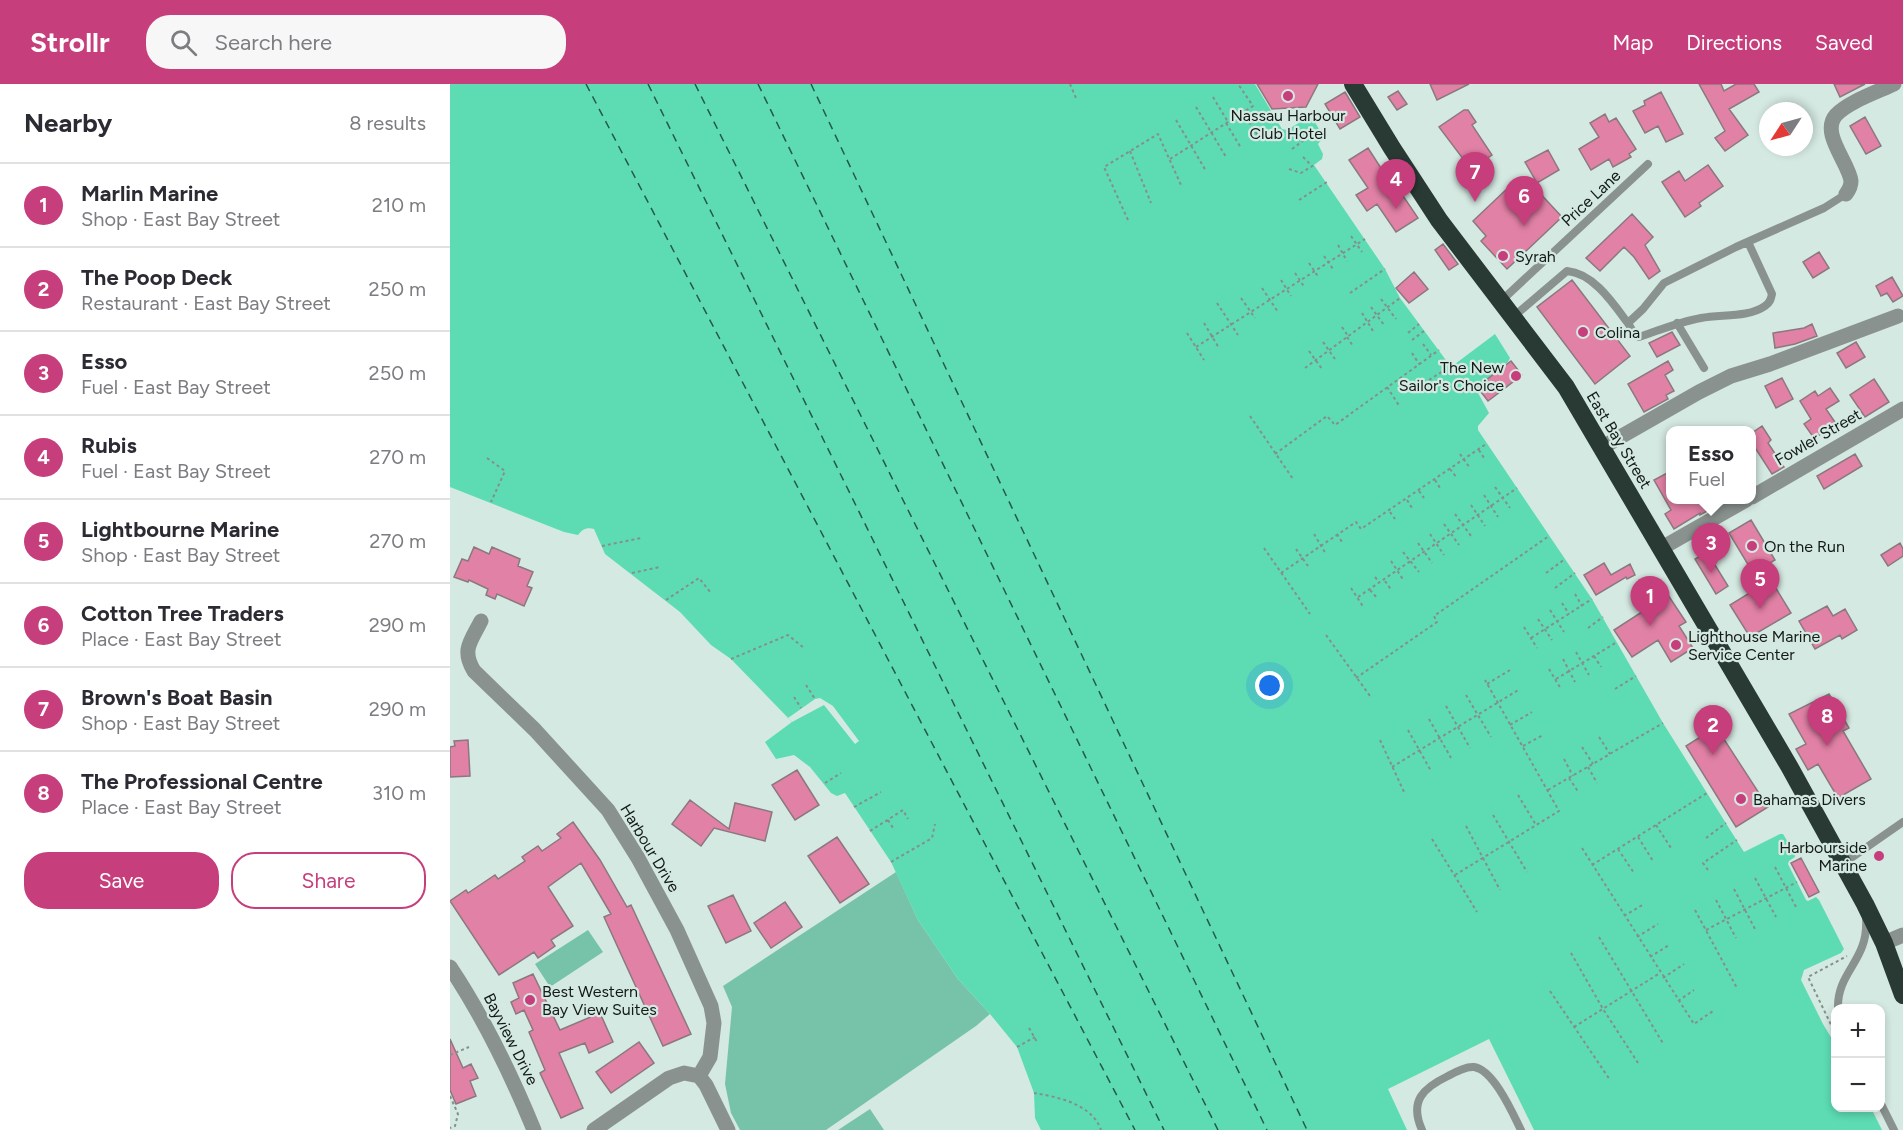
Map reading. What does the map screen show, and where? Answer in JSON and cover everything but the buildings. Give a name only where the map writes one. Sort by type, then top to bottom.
[{"type":"highway","name":"East Bay Street","points":[[1359,86],[1392,148],[1439,220],[1566,387],[1758,711],[1843,864],[1884,943],[1903,995]]},
{"type":"street","points":[[1846,194],[1851,179],[1838,151],[1831,127],[1834,117],[1843,109],[1894,84]]},
{"type":"street","points":[[1601,448],[1731,376],[1770,364],[1898,316]]},
{"type":"street","name":"Fowler Street","points":[[1756,494],[1903,410]]},
{"type":"street","points":[[1660,549],[1739,504]]},
{"type":"street","name":"Harbour Drive","points":[[481,621],[468,646],[466,659],[474,671],[535,730],[608,810],[638,858],[676,930],[711,1006],[714,1023],[710,1057],[699,1076]]},
{"type":"street","points":[[1884,943],[1903,935]]},
{"type":"street","name":"Bayview Drive","points":[[450,967],[474,1005],[519,1093],[534,1130]]},
{"type":"street","points":[[594,1130],[669,1078],[684,1073],[699,1076],[706,1085],[728,1130]]},
{"type":"lane","name":"Price Lane","points":[[1500,302],[1648,164]]},
{"type":"lane","points":[[1628,323],[1664,283],[1824,208],[1846,194]]},
{"type":"lane","points":[[1512,317],[1567,271],[1578,272],[1591,280],[1639,337],[1677,323],[1705,317],[1751,312],[1765,306],[1772,294],[1748,242]]},
{"type":"lane","points":[[1677,323],[1704,368]]},
{"type":"lane","points":[[1843,864],[1903,822]]},
{"type":"lane","points":[[1838,1004],[1842,982],[1857,962],[1863,947],[1867,931],[1865,904]]},
{"type":"lane","points":[[1422,1130],[1417,1108],[1419,1097],[1428,1085],[1458,1071],[1474,1067],[1484,1072],[1497,1087],[1521,1130]]},
{"type":"lane","points":[[1885,1111],[1894,1130]]},
{"type":"path","points":[[1070,84],[1076,98]]},
{"type":"path","points":[[1170,159],[1253,106],[1238,84]]},
{"type":"path","points":[[1213,97],[1242,148]]},
{"type":"path","points":[[1196,107],[1227,158]]},
{"type":"path","points":[[1242,112],[1259,137]]},
{"type":"path","points":[[1176,120],[1206,171]]},
{"type":"path","points":[[1292,149],[1319,129]]},
{"type":"path","points":[[1128,220],[1104,167],[1158,134],[1181,185]]},
{"type":"path","points":[[1130,151],[1151,203]]},
{"type":"path","points":[[1289,169],[1301,173],[1313,166],[1303,157]]},
{"type":"path","points":[[1299,200],[1327,182]]},
{"type":"path","points":[[1352,236],[1362,252]]},
{"type":"path","points":[[1196,347],[1365,239]]},
{"type":"path","points":[[1338,245],[1347,261]]},
{"type":"path","points":[[1324,256],[1333,269]]},
{"type":"path","points":[[1309,263],[1319,279]]},
{"type":"path","points":[[1350,293],[1385,269]]},
{"type":"path","points":[[1295,273],[1305,288]]},
{"type":"path","points":[[1281,280],[1291,296]]},
{"type":"path","points":[[1262,288],[1278,312]]},
{"type":"path","points":[[1241,298],[1255,318]]},
{"type":"path","points":[[1305,368],[1400,298]]},
{"type":"path","points":[[1381,299],[1396,319]]},
{"type":"path","points":[[1217,303],[1238,335]]},
{"type":"path","points":[[1371,307],[1384,325]]},
{"type":"path","points":[[1362,313],[1373,331]]},
{"type":"path","points":[[1204,323],[1219,348]]},
{"type":"path","points":[[1408,333],[1419,324]]},
{"type":"path","points":[[1342,327],[1353,346]]},
{"type":"path","points":[[1412,340],[1424,331]]},
{"type":"path","points":[[1187,333],[1204,360]]},
{"type":"path","points":[[1323,342],[1335,359]]},
{"type":"path","points":[[1423,344],[1431,355]]},
{"type":"path","points":[[1275,454],[1327,416],[1335,425],[1439,350]]},
{"type":"path","points":[[1309,351],[1322,369]]},
{"type":"path","points":[[1412,353],[1419,364]]},
{"type":"path","points":[[1429,380],[1450,366]]},
{"type":"path","points":[[1387,387],[1400,407]]},
{"type":"path","points":[[1250,416],[1293,479]]},
{"type":"path","points":[[1281,573],[1356,522],[1361,529],[1486,444]]},
{"type":"path","points":[[1479,450],[1484,458]]},
{"type":"path","points":[[1460,454],[1470,468]]},
{"type":"path","points":[[487,458],[505,471],[491,502]]},
{"type":"path","points":[[1450,469],[1457,478]]},
{"type":"path","points":[[1434,480],[1440,488]]},
{"type":"path","points":[[1495,487],[1510,508]]},
{"type":"path","points":[[1358,597],[1517,488]]},
{"type":"path","points":[[1419,490],[1424,498]]},
{"type":"path","points":[[1484,495],[1498,517]]},
{"type":"path","points":[[1406,499],[1412,508]]},
{"type":"path","points":[[1471,505],[1485,526]]},
{"type":"path","points":[[1389,510],[1395,519]]},
{"type":"path","points":[[1455,514],[1471,536]]},
{"type":"path","points":[[1444,524],[1459,545]]},
{"type":"path","points":[[1314,534],[1326,554]]},
{"type":"path","points":[[1337,534],[1342,542]]},
{"type":"path","points":[[1430,534],[1444,555]]},
{"type":"path","points":[[1356,678],[1437,622],[1434,616],[1549,536]]},
{"type":"path","points":[[602,546],[641,538]]},
{"type":"path","points":[[1418,543],[1432,563]]},
{"type":"path","points":[[1264,548],[1310,614]]},
{"type":"path","points":[[1296,549],[1308,566]]},
{"type":"path","points":[[1403,552],[1419,572]]},
{"type":"path","points":[[1546,573],[1565,560]]},
{"type":"path","points":[[1391,561],[1404,581]]},
{"type":"path","points":[[632,573],[660,567]]},
{"type":"path","points":[[1555,588],[1575,573]]},
{"type":"path","points":[[1375,577],[1380,584]]},
{"type":"path","points":[[666,600],[699,578],[711,593]]},
{"type":"path","points":[[1385,580],[1392,591]]},
{"type":"path","points":[[1351,588],[1364,608]]},
{"type":"path","points":[[1370,590],[1378,599]]},
{"type":"path","points":[[1575,594],[1582,606]]},
{"type":"path","points":[[1531,638],[1592,599]]},
{"type":"path","points":[[1563,603],[1569,614]]},
{"type":"path","points":[[1550,610],[1564,632]]},
{"type":"path","points":[[1588,628],[1603,618]]},
{"type":"path","points":[[1538,620],[1552,640]]},
{"type":"path","points":[[1524,627],[1537,648]]},
{"type":"path","points":[[1326,634],[1370,696]]},
{"type":"path","points":[[731,659],[788,635],[804,648]]},
{"type":"path","points":[[1556,679],[1617,642]]},
{"type":"path","points":[[1576,652],[1589,675]]},
{"type":"path","points":[[1594,656],[1601,666]]},
{"type":"path","points":[[1563,659],[1575,682]]},
{"type":"path","points":[[1549,669],[1561,689]]},
{"type":"path","points":[[1487,684],[1510,670]]},
{"type":"path","points":[[1615,689],[1636,676]]},
{"type":"path","points":[[1455,875],[1559,811],[1485,680]]},
{"type":"path","points":[[806,685],[815,699]]},
{"type":"path","points":[[1392,767],[1520,689]]},
{"type":"path","points":[[1466,695],[1491,737]]},
{"type":"path","points":[[794,697],[801,708]]},
{"type":"path","points":[[1446,706],[1470,748]]},
{"type":"path","points":[[1510,725],[1532,712]]},
{"type":"path","points":[[1429,719],[1451,758]]},
{"type":"path","points":[[1548,790],[1663,723]]},
{"type":"path","points":[[1408,730],[1431,771]]},
{"type":"path","points":[[1523,746],[1543,735]]},
{"type":"path","points":[[1599,736],[1610,754]]},
{"type":"path","points":[[1380,740],[1405,794]]},
{"type":"path","points":[[1582,747],[1593,764]]},
{"type":"path","points":[[1564,759],[1573,776]]},
{"type":"path","points":[[1588,767],[1597,783]]},
{"type":"path","points":[[825,783],[841,773]]},
{"type":"path","points":[[1568,778],[1579,793]]},
{"type":"path","points":[[854,807],[881,792]]},
{"type":"path","points":[[1592,865],[1707,793]]},
{"type":"path","points":[[1518,795],[1536,825]]},
{"type":"path","points":[[870,831],[903,810],[908,819]]},
{"type":"path","points":[[1493,815],[1527,872]]},
{"type":"path","points":[[888,819],[893,828]]},
{"type":"path","points":[[1706,838],[1726,823]]},
{"type":"path","points":[[891,862],[932,838],[935,824]]},
{"type":"path","points":[[1656,825],[1671,848]]},
{"type":"path","points":[[1466,826],[1500,890]]},
{"type":"path","points":[[1638,837],[1653,861]]},
{"type":"path","points":[[1432,839],[1477,912]]},
{"type":"path","points":[[1708,870],[1703,862],[1737,840]]},
{"type":"path","points":[[1582,848],[1694,1024],[1713,1011]]},
{"type":"path","points":[[1618,849],[1634,873]]},
{"type":"path","points":[[1715,855],[1719,860]]},
{"type":"path","points":[[1775,867],[1796,907]]},
{"type":"path","points":[[1755,878],[1776,917]]},
{"type":"path","points":[[1706,930],[1797,882]]},
{"type":"path","points":[[1734,889],[1755,929]]},
{"type":"path","points":[[1716,900],[1736,938]]},
{"type":"path","points":[[1624,916],[1644,904]]},
{"type":"path","points":[[1695,910],[1737,988]]},
{"type":"path","points":[[1637,937],[1658,924]]},
{"type":"path","points":[[1599,938],[1664,1045]]},
{"type":"path","points":[[1650,957],[1669,945]]},
{"type":"path","points":[[1831,1026],[1808,977],[1863,947]]},
{"type":"path","points":[[1571,953],[1603,1009],[1638,1063]]},
{"type":"path","points":[[1663,978],[1684,964]]},
{"type":"path","points":[[1574,1028],[1660,973]]},
{"type":"path","points":[[1678,1001],[1694,990]]},
{"type":"path","points":[[1550,991],[1610,1080]]},
{"type":"path","points":[[1827,1019],[1831,1017]]},
{"type":"path","points":[[1029,1028],[1037,1042]]},
{"type":"path","points":[[1017,1047],[1035,1037]]},
{"type":"path","points":[[450,1055],[469,1047]]},
{"type":"path","points":[[1034,1094],[1072,1102],[1088,1113],[1101,1130]]},
{"type":"path","points":[[450,1096],[458,1114],[455,1126],[457,1130]]},
{"type":"path","points":[[450,1128],[455,1126]]},
{"type":"shaded area","points":[[450,84],[1255,84],[1282,129],[1287,130],[1307,118],[1313,119],[1324,137],[1318,144],[1323,154],[1322,159],[1314,165],[1385,269],[1400,298],[1451,367],[1495,334],[1510,358],[1478,386],[1477,391],[1489,413],[1478,426],[1478,430],[1592,599],[1663,723],[1744,852],[1783,834],[1795,854],[1788,864],[1806,900],[1816,897],[1819,900],[1844,949],[1841,953],[1804,970],[1801,980],[1831,1037],[1831,1112],[1873,1112],[1882,1130],[1534,1130],[1489,1039],[1388,1089],[1407,1130],[1041,1130],[1035,1118],[1034,1093],[1017,1047],[958,979],[918,920],[891,862],[845,793],[837,796],[831,793],[810,767],[794,755],[776,759],[765,742],[792,722],[731,659],[711,645],[680,612],[605,554],[594,529],[584,529],[578,535],[564,532],[450,487]]},
{"type":"shaded area","points":[[896,872],[918,920],[958,979],[990,1014],[826,1130],[740,1130],[731,1113],[725,1084],[732,1007],[723,986]]},
{"type":"shaded area","points":[[588,930],[603,952],[550,987],[535,964]]},
{"type":"shaded area","points":[[870,1109],[884,1130],[838,1130]]},
{"type":"pier","points":[[820,698],[833,706],[859,741],[855,744],[824,705],[792,722],[788,718],[815,699]]},
{"type":"ferry route","points":[[586,84],[1135,1130]]},
{"type":"ferry route","points":[[648,84],[1164,1130]]},
{"type":"ferry route","points":[[695,84],[1218,1130]]},
{"type":"ferry route","points":[[758,84],[1267,1130]]},
{"type":"ferry route","points":[[811,84],[1307,1130]]},
{"type":"place","name":"Nassau Harbour Club Hotel","points":[[1288,96]]},
{"type":"place","name":"Brown's Boat Basin","points":[[1475,202]]},
{"type":"place","name":"Rubis","points":[[1396,209]]},
{"type":"place","name":"Cotton Tree Traders","points":[[1524,226]]},
{"type":"place","name":"Syrah","points":[[1503,256]]},
{"type":"place","name":"Colina","points":[[1583,332]]},
{"type":"place","name":"The New Sailor's Choice","points":[[1516,376]]},
{"type":"place","name":"On the Run","points":[[1752,546]]},
{"type":"place","name":"Esso","points":[[1711,573]]},
{"type":"place","name":"Lightbourne Marine","points":[[1760,609]]},
{"type":"place","name":"Marlin Marine","points":[[1650,626]]},
{"type":"place","name":"Lighthouse Marine Service Center","points":[[1676,645]]},
{"type":"place","name":"The Professional Centre","points":[[1827,746]]},
{"type":"place","name":"The Poop Deck","points":[[1713,755]]},
{"type":"place","name":"Bahamas Divers","points":[[1741,799]]},
{"type":"place","name":"Harbourside Marine","points":[[1879,856]]},
{"type":"place","name":"Best Western Bay View Suites","points":[[530,1000]]}]
